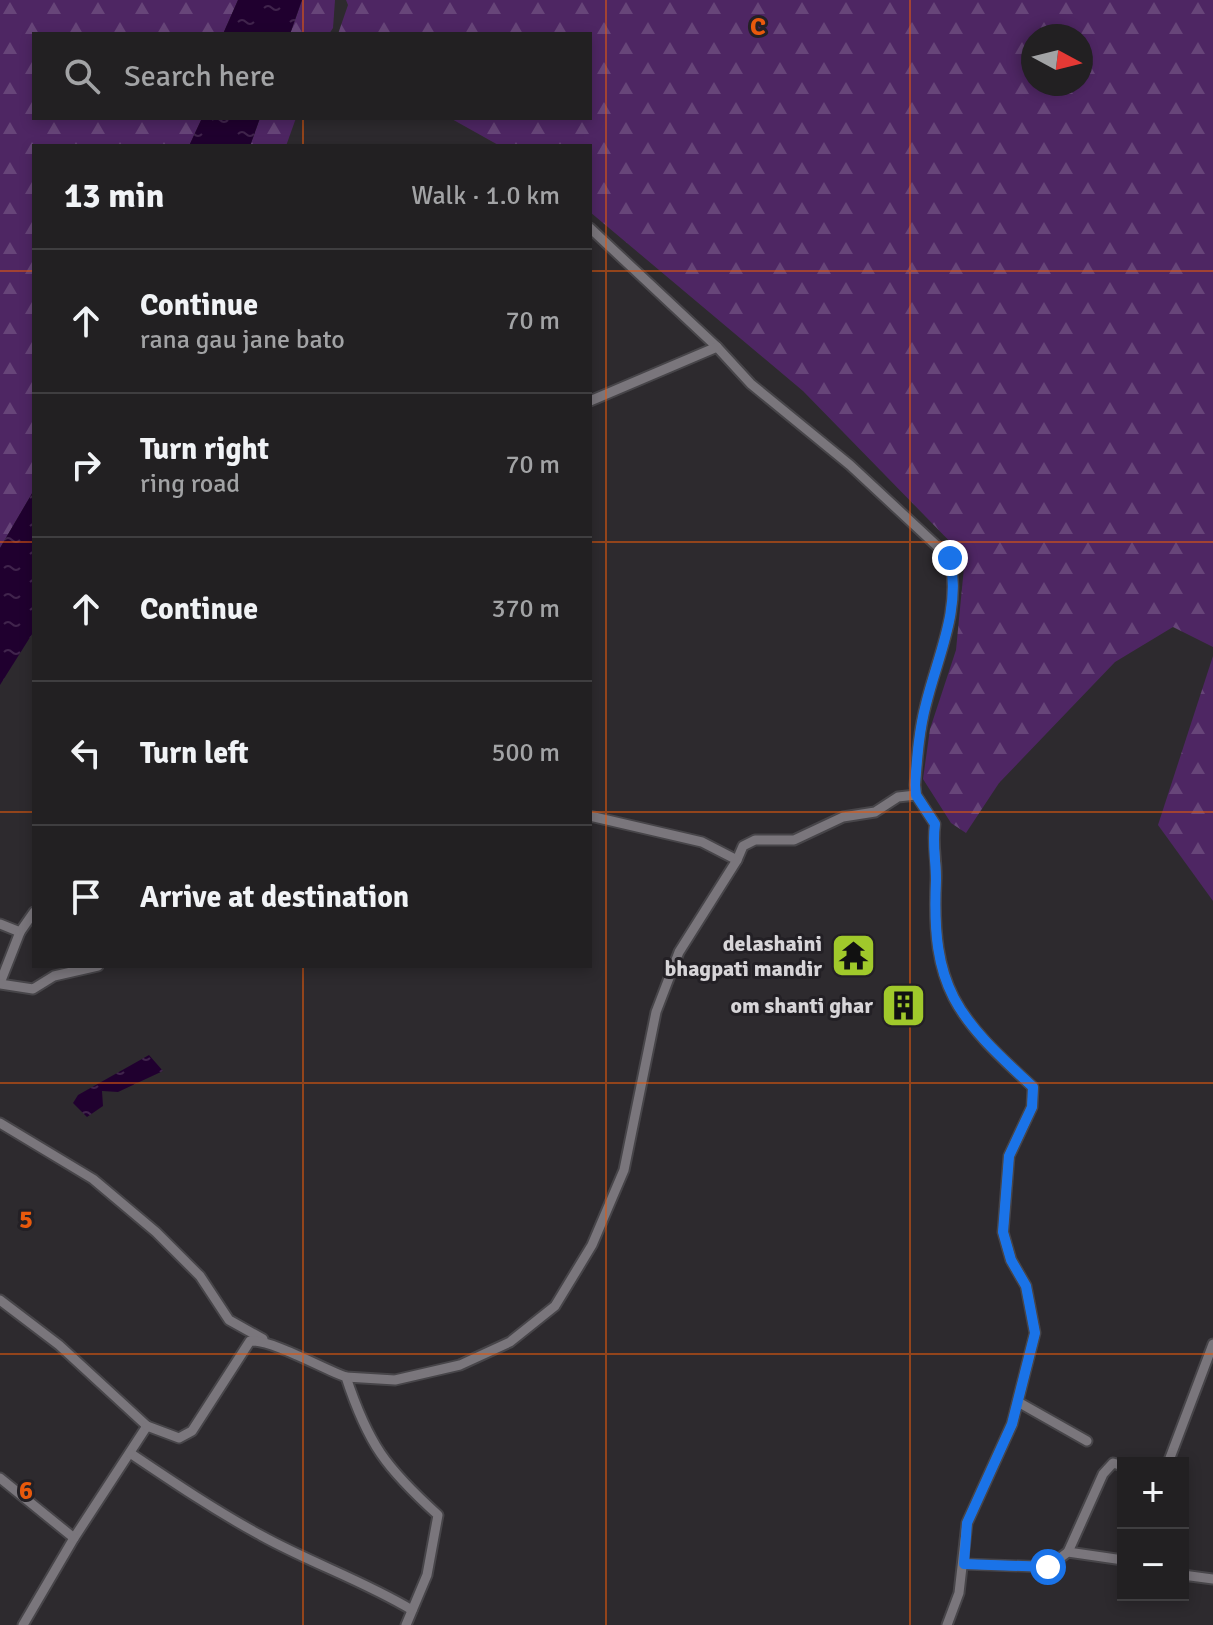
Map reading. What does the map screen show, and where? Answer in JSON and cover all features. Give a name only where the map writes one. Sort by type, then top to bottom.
[{"type":"street","points":[[592,230],[717,347],[751,384],[850,465],[950,558],[955,578],[953,609],[926,704],[916,764],[916,795],[935,824],[931,850],[936,875],[936,943],[951,999],[991,1048],[1033,1087],[1032,1107],[1009,1156],[1003,1232],[1011,1260],[1026,1286],[1035,1333],[1018,1402],[984,1489],[967,1523],[959,1593],[947,1625]]},
{"type":"street","points":[[592,400],[717,347]]},
{"type":"street","points":[[0,1123],[93,1179],[156,1232],[200,1276],[229,1320],[265,1340],[305,1361],[346,1377],[395,1380],[460,1365],[510,1342],[555,1306],[592,1245],[624,1170],[656,1012],[679,952],[743,846],[755,840],[794,840],[843,817],[875,812],[898,797],[916,795]]},
{"type":"street","points":[[592,816],[702,842],[737,860]]},
{"type":"street","points":[[32,915],[20,932],[0,984],[33,989],[54,976],[89,968]]},
{"type":"street","points":[[0,924],[20,932]]},
{"type":"street","points":[[0,1300],[59,1345],[147,1426],[179,1438],[192,1431],[250,1341],[265,1340]]},
{"type":"street","points":[[1170,1457],[1213,1344]]},
{"type":"street","points":[[346,1377],[359,1416],[378,1454],[438,1515],[427,1575],[406,1625]]},
{"type":"street","points":[[1018,1402],[1087,1441]]},
{"type":"street","points":[[23,1625],[74,1538],[147,1426]]},
{"type":"street","points":[[130,1453],[201,1501],[264,1537],[380,1591],[412,1610]]},
{"type":"street","points":[[964,1564],[1048,1567],[1068,1552],[1103,1474],[1113,1463],[1117,1464]]},
{"type":"street","points":[[0,1478],[74,1538]]},
{"type":"street","points":[[1068,1552],[1117,1559]]},
{"type":"street","points":[[1189,1575],[1213,1579]]},
{"type":"green space","points":[[0,0],[238,0],[224,32],[32,32],[32,120],[201,120],[190,144],[32,144],[32,493],[0,548]]},
{"type":"green space","points":[[302,0],[335,0],[330,32],[291,32]]},
{"type":"green space","points":[[346,0],[1213,0],[1213,647],[1173,627],[1115,662],[999,783],[966,833],[951,823],[923,779],[930,729],[956,650],[965,557],[803,391],[592,214],[592,144],[496,144],[454,120],[592,120],[592,32],[339,32],[348,5]]},
{"type":"green space","points":[[259,120],[295,120],[287,144],[251,144]]},
{"type":"green space","points":[[1213,656],[1213,901],[1158,825]]},
{"type":"water","points":[[238,0],[302,0],[291,32],[224,32]]},
{"type":"water","points":[[201,120],[259,120],[251,144],[190,144]]},
{"type":"water","points":[[32,493],[32,634],[0,685],[0,548]]},
{"type":"water","points":[[149,1055],[163,1071],[118,1092],[102,1091],[103,1106],[87,1117],[73,1103],[78,1095]]},
{"type":"place","name":"delashaini bhagpati mandir","points":[[853,956]]},
{"type":"place","name":"om shanti ghar","points":[[904,1005]]},
{"type":"route","points":[[950,558],[955,578],[953,609],[940,664],[926,704],[915,785],[916,795],[935,824],[931,850],[936,875],[936,943],[951,999],[991,1048],[1033,1087],[1032,1107],[1009,1156],[1003,1232],[1011,1260],[1026,1286],[1035,1333],[1012,1424],[967,1523],[964,1564],[1048,1567]]}]
